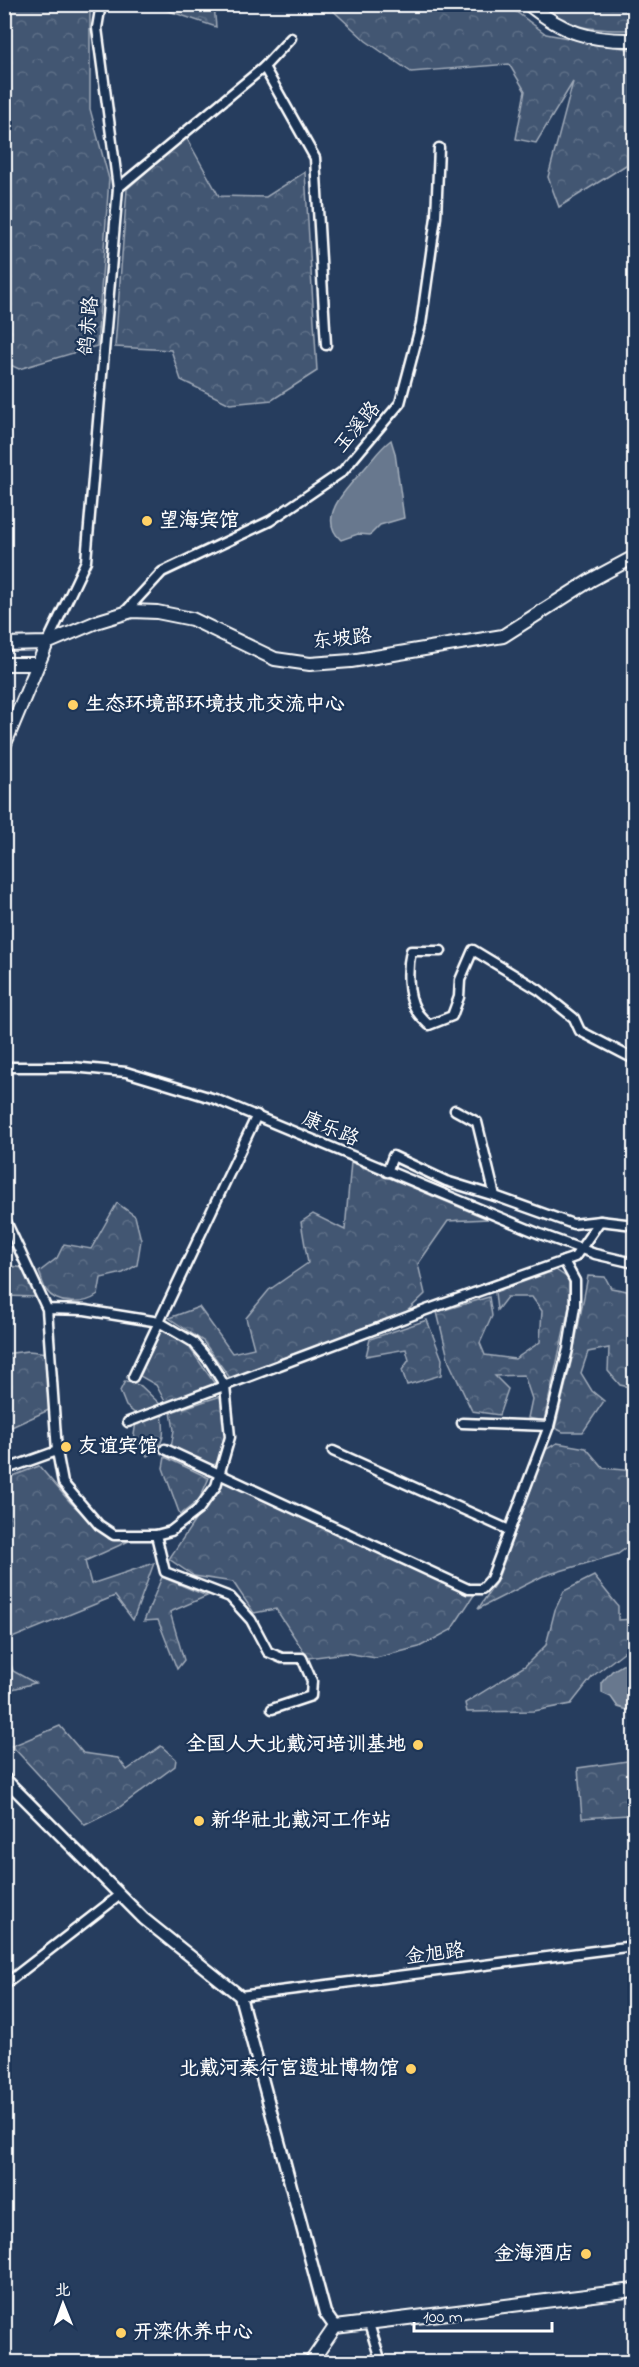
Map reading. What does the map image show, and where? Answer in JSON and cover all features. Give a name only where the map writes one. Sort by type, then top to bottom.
[{"type":"main road","points":[[528,4],[555,24],[578,34],[606,40],[634,40]]},
{"type":"main road","name":"东坡路","points":[[4,644],[47,643],[132,610],[192,619],[275,659],[310,664],[351,661],[503,636],[591,580],[634,557]]},
{"type":"main road","points":[[4,747],[47,643]]},
{"type":"main road","points":[[4,664],[38,664]]},
{"type":"main road","points":[[311,2362],[335,2326],[369,2324],[634,2290]]},
{"type":"street","name":"鸽赤路","points":[[47,643],[86,561],[118,188],[97,28],[101,4]]},
{"type":"street","points":[[118,188],[264,67],[291,38]]},
{"type":"street","points":[[264,67],[315,158],[326,345]]},
{"type":"street","name":"玉溪路","points":[[124,613],[162,572],[270,521],[342,472],[400,403],[421,324],[436,217],[439,148]]},
{"type":"street","points":[[441,951],[411,951],[409,960],[410,990],[415,1010],[429,1025],[452,1016],[459,997],[460,980],[473,950],[539,990],[574,1018],[580,1031],[634,1059]]},
{"type":"street","name":"康乐路","points":[[4,1067],[72,1067],[126,1072],[215,1099],[387,1172],[582,1249],[634,1263]]},
{"type":"street","points":[[454,1110],[477,1122],[495,1196]]},
{"type":"street","points":[[133,1377],[257,1115]]},
{"type":"street","points":[[387,1172],[393,1156],[446,1180],[573,1224],[600,1221],[634,1225]]},
{"type":"street","points":[[4,1217],[47,1309],[57,1422],[57,1451],[63,1483],[99,1525],[114,1535],[156,1535],[171,1531],[198,1510],[216,1486],[230,1437],[225,1386],[210,1362],[193,1342],[159,1322],[85,1310],[47,1309]]},
{"type":"street","points":[[128,1422],[426,1310],[575,1257],[600,1221]]},
{"type":"street","points":[[165,1449],[218,1476],[468,1589],[482,1589],[491,1579],[549,1426],[575,1306],[575,1281],[564,1261]]},
{"type":"street","points":[[462,1423],[549,1426]]},
{"type":"street","points":[[4,1470],[57,1451]]},
{"type":"street","points":[[333,1451],[509,1530]]},
{"type":"street","points":[[156,1535],[165,1572],[230,1597],[251,1620],[268,1652],[282,1658],[302,1658],[312,1681],[311,1696],[272,1709]]},
{"type":"street","points":[[4,1778],[144,1919],[240,1996],[326,2313],[335,2326]]},
{"type":"street","points":[[4,1984],[120,1895]]},
{"type":"street","name":"金旭路","points":[[240,1996],[634,1946]]},
{"type":"street","points":[[369,2324],[381,2362]]},
{"type":"green space","points":[[4,5],[90,5],[90,109],[109,179],[97,346],[19,369],[4,362]]},
{"type":"green space","points":[[151,5],[214,5],[216,27],[160,8]]},
{"type":"green space","points":[[327,5],[507,5],[546,34],[634,50],[634,160],[559,207],[548,177],[573,82],[536,143],[516,139],[525,91],[509,64],[411,72],[366,41]]},
{"type":"green space","points":[[541,5],[634,5],[634,30],[585,27],[563,20]]},
{"type":"green space","points":[[186,137],[219,196],[266,197],[305,172],[317,371],[272,400],[230,404],[181,380],[171,350],[115,347],[127,189]]},
{"type":"green space","points":[[351,1162],[488,1219],[448,1221],[418,1264],[425,1294],[402,1316],[230,1378],[203,1341],[169,1318],[199,1307],[232,1353],[254,1348],[246,1318],[269,1290],[308,1263],[301,1222],[313,1214],[345,1230]]},
{"type":"green space","points":[[117,1203],[135,1216],[141,1240],[137,1265],[123,1273],[101,1278],[98,1295],[86,1301],[64,1301],[51,1295],[45,1288],[39,1272],[57,1258],[64,1244],[91,1249]]},
{"type":"green space","points":[[4,1265],[23,1268],[37,1297],[5,1296]]},
{"type":"green space","points":[[556,1270],[569,1279],[569,1307],[544,1421],[528,1418],[532,1399],[524,1375],[495,1376],[508,1389],[499,1415],[472,1411],[449,1362],[437,1312],[489,1297],[492,1316],[480,1343],[485,1355],[515,1359],[540,1342],[542,1311],[532,1297],[507,1297],[497,1310],[495,1292]]},
{"type":"green space","points":[[588,1276],[605,1277],[611,1288],[627,1291],[634,1320],[634,1388],[620,1385],[608,1371],[609,1348],[588,1352],[581,1373],[592,1391],[604,1401],[583,1432],[563,1432],[555,1428]]},
{"type":"green space","points":[[427,1320],[442,1359],[441,1375],[407,1385],[402,1370],[409,1360],[406,1349],[366,1356],[370,1339]]},
{"type":"green space","points":[[163,1326],[187,1344],[215,1384],[166,1403],[156,1385],[140,1376]]},
{"type":"green space","points":[[28,1351],[50,1353],[53,1408],[5,1430],[4,1354]]},
{"type":"green space","points":[[125,1381],[141,1386],[161,1405],[164,1427],[162,1440],[159,1446],[147,1456],[134,1435],[137,1415],[126,1406],[120,1391]]},
{"type":"green space","points":[[221,1396],[226,1440],[217,1468],[171,1448],[174,1430],[171,1412]]},
{"type":"green space","points":[[557,1443],[586,1448],[603,1468],[634,1471],[634,1542],[618,1554],[543,1576],[478,1609],[497,1581],[545,1450]]},
{"type":"green space","points":[[165,1457],[209,1478],[199,1500],[180,1515],[163,1468]]},
{"type":"green space","points":[[39,1466],[70,1502],[109,1539],[129,1541],[85,1561],[91,1584],[154,1563],[133,1620],[115,1596],[5,1641],[5,1479]]},
{"type":"green space","points":[[222,1480],[474,1595],[451,1630],[419,1647],[376,1658],[346,1653],[308,1658],[276,1609],[254,1613],[233,1582],[194,1576],[169,1559]]},
{"type":"green space","points":[[594,1576],[618,1606],[618,1620],[634,1619],[634,1644],[593,1676],[571,1704],[534,1711],[467,1712],[465,1703],[525,1666],[546,1645],[555,1610],[564,1591]]},
{"type":"green space","points":[[162,1577],[207,1596],[170,1612],[184,1660],[177,1669],[158,1620],[144,1621]]},
{"type":"green space","points":[[5,1646],[13,1671],[35,1683],[5,1691]]},
{"type":"green space","points":[[60,1726],[83,1753],[118,1758],[127,1770],[161,1746],[176,1759],[175,1766],[117,1809],[85,1825],[12,1746]]},
{"type":"green space","points":[[634,1760],[634,1812],[628,1815],[582,1818],[578,1768]]},
{"type":"shaded area","points":[[391,440],[395,453],[404,518],[380,525],[370,535],[358,534],[341,540],[334,531],[332,522],[337,502]]},
{"type":"shaded area","points":[[634,1658],[634,1712],[618,1707],[611,1697],[602,1693],[602,1682],[612,1671]]},
{"type":"place","name":"望海宾馆","points":[[147,521]]},
{"type":"place","name":"生态环境部环境技术交流中心","points":[[73,705]]},
{"type":"place","name":"友谊宾馆","points":[[66,1447]]},
{"type":"place","name":"全国人大北戴河培训基地","points":[[418,1745]]},
{"type":"place","name":"新华社北戴河工作站","points":[[199,1821]]},
{"type":"place","name":"北戴河秦行宫遗址博物馆","points":[[411,2069]]},
{"type":"place","name":"金海酒店","points":[[586,2254]]},
{"type":"place","name":"开滦休养中心","points":[[121,2333]]}]
